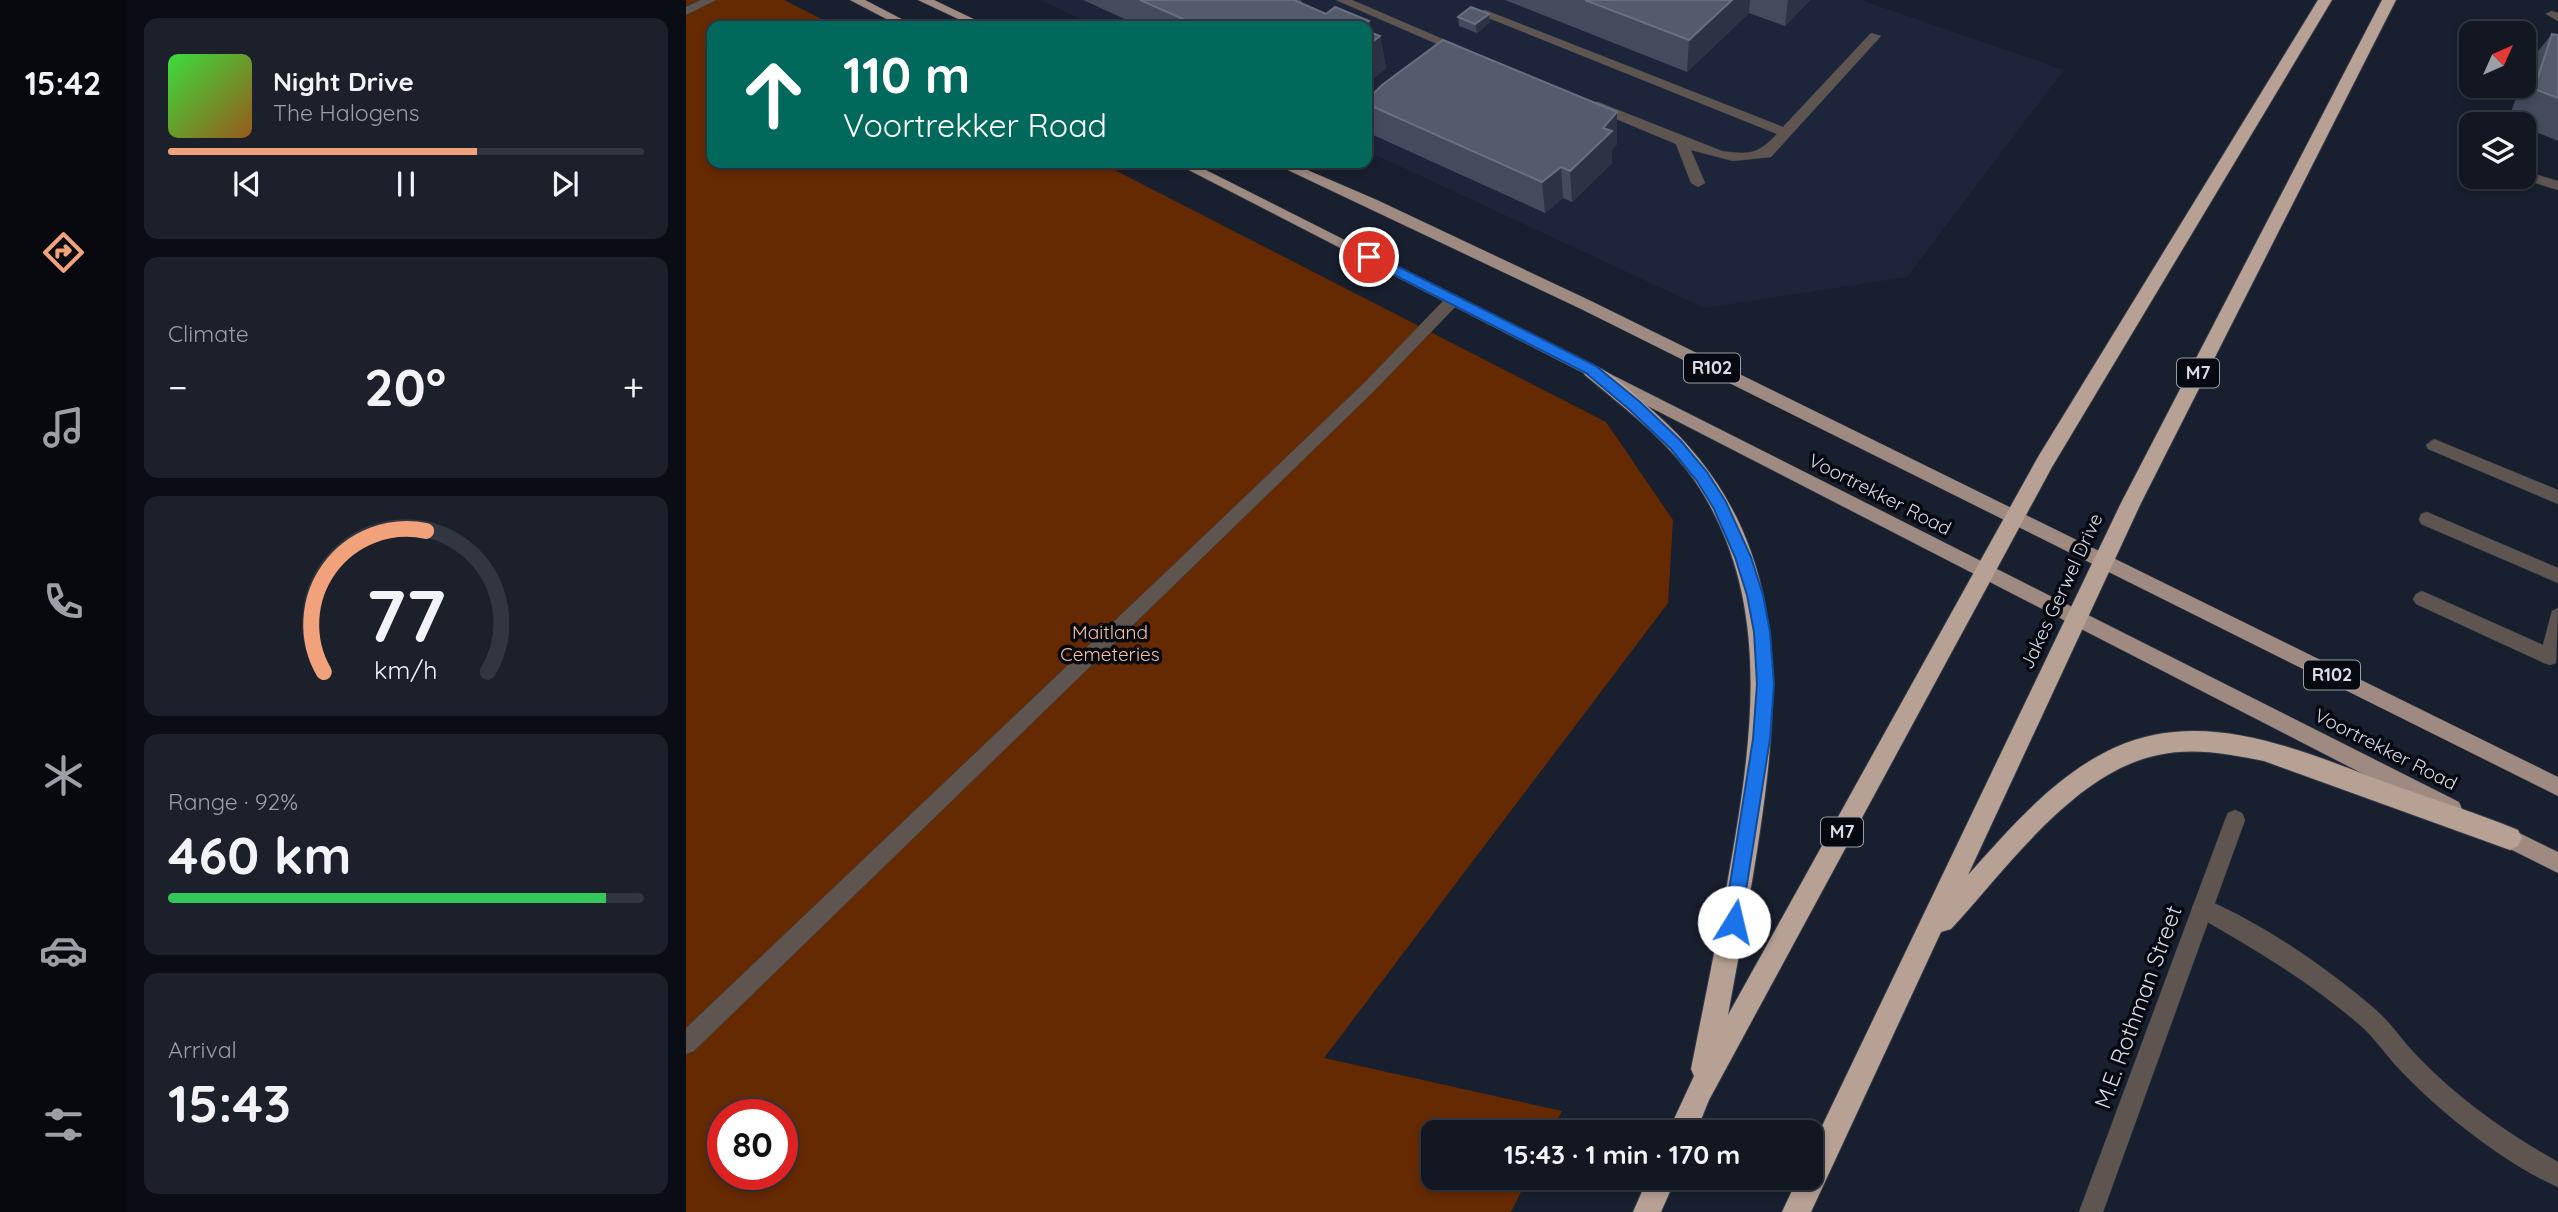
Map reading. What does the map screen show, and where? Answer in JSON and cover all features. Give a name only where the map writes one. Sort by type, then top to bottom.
[{"type":"highway","name":"M7","points":[[1687,1120],[1700,1091],[2014,518],[2325,0]]},
{"type":"highway","name":"Jakes Gerwel Drive","points":[[1796,1212],[1930,933],[2076,617],[2389,0]]},
{"type":"highway","points":[[1591,370],[1658,426],[1702,476],[1743,557],[1762,632],[1765,684],[1760,751],[1734,922],[1700,1091]]},
{"type":"highway","points":[[1930,933],[2066,793],[2106,764],[2159,743],[2212,740],[2259,748],[2510,838]]},
{"type":"highway","points":[[1647,1212],[1657,1190]]},
{"type":"main road","points":[[924,0],[971,21]]},
{"type":"main road","points":[[859,1],[899,21]]},
{"type":"main road","name":"Voortrekker Road","points":[[1192,168],[2558,863]]},
{"type":"main road","name":"Voortrekker Road","points":[[1291,168],[1586,305],[2558,787]]},
{"type":"street","points":[[686,12],[710,0]]},
{"type":"street","points":[[1342,0],[1480,57]]},
{"type":"street","points":[[1485,13],[1786,133]]},
{"type":"street","points":[[1581,99],[1713,154],[1743,159],[1766,154],[1875,36]]},
{"type":"street","points":[[1681,141],[1698,183]]},
{"type":"street","points":[[2536,179],[2558,186]]},
{"type":"street","points":[[686,1043],[1273,481],[1453,300]]},
{"type":"street","points":[[2434,445],[2558,497]]},
{"type":"street","points":[[2427,519],[2558,576]]},
{"type":"street","points":[[2422,599],[2554,659],[2558,616]]},
{"type":"street","name":"M.E. Rothman Street","points":[[2091,1212],[2235,820]]},
{"type":"street","points":[[2202,908],[2270,946],[2327,983],[2371,1020],[2411,1066],[2458,1107],[2514,1150],[2558,1175]]},
{"type":"shaded area","points":[[1040,0],[1861,0],[2064,70],[1907,277],[1704,308],[1372,153],[1372,21],[1085,21]]},
{"type":"green space","name":"Maitland Cemeteries","points":[[686,0],[784,0],[825,21],[707,21],[707,168],[1111,168],[1606,422],[1673,520],[1668,603],[1324,1058],[1562,1111],[1557,1120],[1421,1120],[1421,1190],[1522,1190],[1511,1212],[686,1212]]},
{"type":"building","points":[[1140,0],[1294,0],[1326,14],[1335,7],[1369,21],[1188,21]]},
{"type":"building","points":[[1585,0],[1732,0],[1689,40]]},
{"type":"building","points":[[1471,7],[1489,14],[1475,24],[1458,17]]},
{"type":"building","points":[[1372,33],[1380,36],[1372,42]]},
{"type":"building","points":[[2552,34],[2558,35],[2558,98],[2536,90]]},
{"type":"building","points":[[1443,40],[1617,112],[1603,128],[1612,131],[1570,171],[1561,167],[1542,182],[1372,106],[1372,95]]},
{"type":"route","points":[[1369,257],[1591,370],[1658,426],[1676,445],[1702,476],[1720,507],[1749,574],[1764,654],[1762,739],[1734,922]]}]
